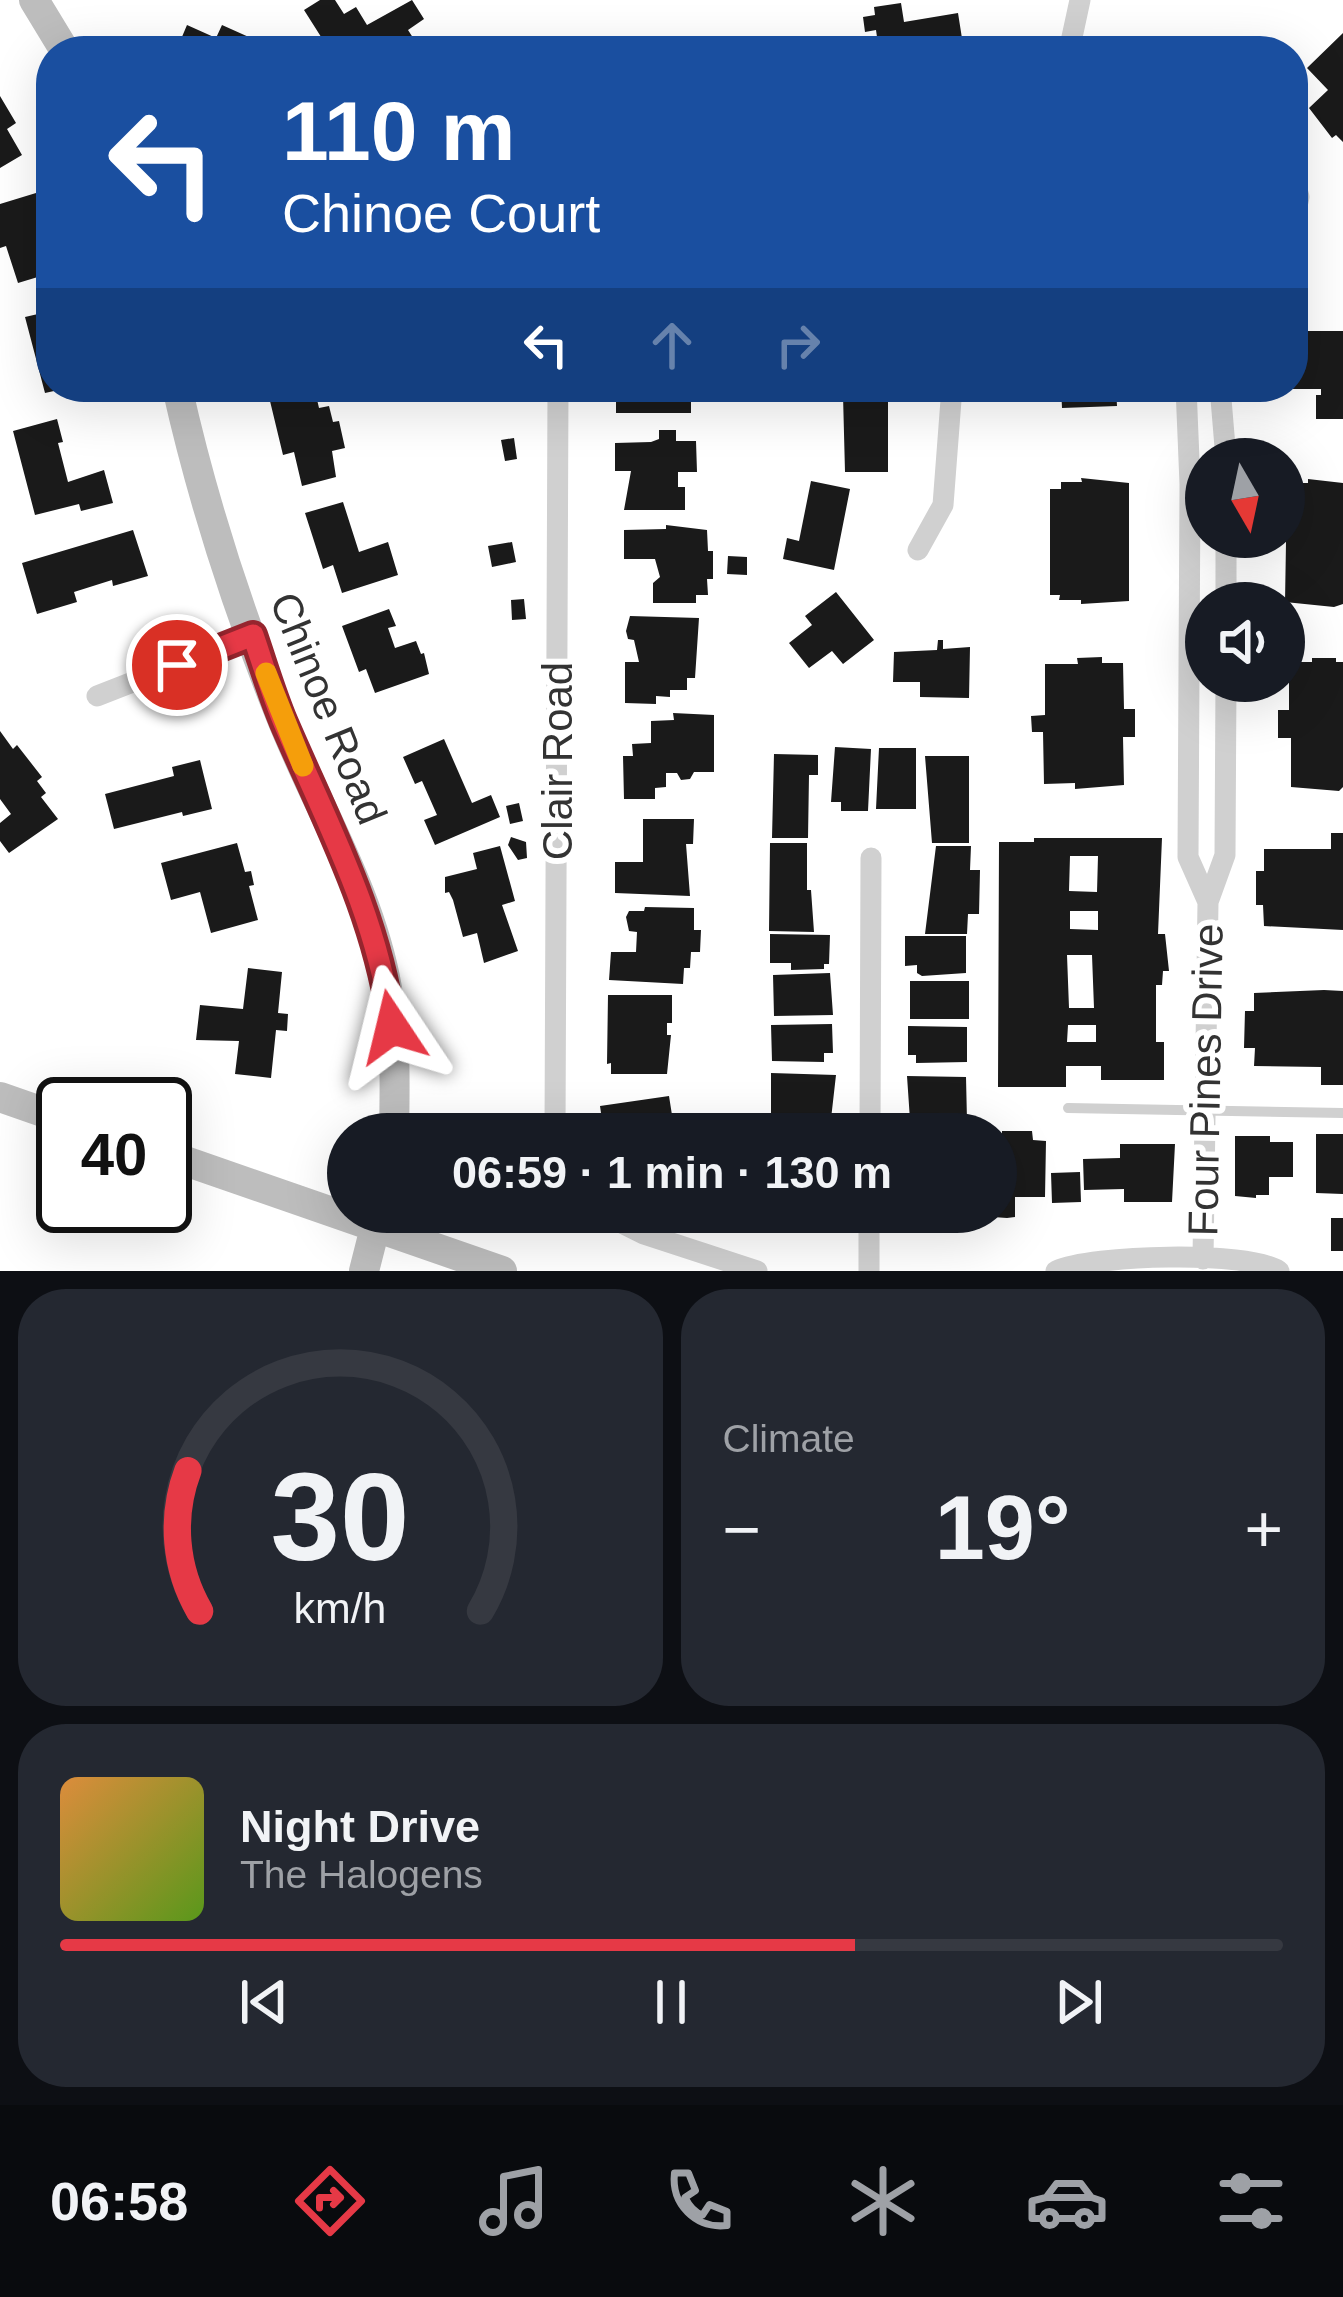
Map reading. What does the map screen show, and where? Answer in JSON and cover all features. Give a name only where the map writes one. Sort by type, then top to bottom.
[{"type":"street","points":[[34,0],[55,36]]},
{"type":"street","points":[[1072,36],[1080,0]]},
{"type":"street","name":"Chinoe Road","points":[[181,402],[223,558],[281,718],[352,872],[376,943],[392,1027],[394,1113]]},
{"type":"street","name":"Clair Road","points":[[555,1113],[558,402]]},
{"type":"street","points":[[918,550],[944,505],[951,402]]},
{"type":"street","name":"Four Pines Drive","points":[[1187,402],[1188,857],[1208,902]]},
{"type":"street","points":[[1221,402],[1224,438]]},
{"type":"street","points":[[97,696],[253,635]]},
{"type":"street","name":"Four Pines Drive","points":[[1203,1259],[1208,902],[1226,855],[1226,702]]},
{"type":"street","points":[[870,1113],[871,858]]},
{"type":"street","points":[[0,1097],[36,1110]]},
{"type":"street","points":[[192,1162],[327,1204]]},
{"type":"street","points":[[364,1271],[374,1233]]},
{"type":"street","points":[[409,1233],[502,1271]]},
{"type":"street","points":[[642,1233],[757,1271]]},
{"type":"street","points":[[869,1233],[869,1271]]},
{"type":"street","points":[[1056,1271],[1085,1261],[1203,1259],[1266,1264],[1280,1271]]},
{"type":"lane","points":[[1068,1108],[1343,1113]]},
{"type":"building","points":[[320,0],[335,0],[344,14],[356,7],[367,25],[412,0],[424,19],[408,30],[412,36],[320,36],[304,10]]},
{"type":"building","points":[[901,3],[904,22],[958,13],[962,36],[877,36],[876,30],[865,32],[863,17],[875,15],[874,7]]},
{"type":"building","points":[[187,25],[212,36],[182,36]]},
{"type":"building","points":[[222,25],[247,36],[217,36]]},
{"type":"building","points":[[1343,33],[1343,142],[1336,135],[1332,138],[1309,108],[1328,90],[1308,67]]},
{"type":"building","points":[[0,96],[16,123],[7,129],[22,155],[0,168]]},
{"type":"building","points":[[36,193],[36,278],[18,283],[6,246],[0,248],[0,204]]},
{"type":"building","points":[[36,314],[36,359],[25,317]]},
{"type":"building","points":[[1308,331],[1343,331],[1343,419],[1316,419],[1316,395],[1321,395],[1321,389],[1308,389]]},
{"type":"building","points":[[270,402],[329,406],[333,422],[339,421],[345,448],[332,451],[336,477],[302,486],[294,452],[283,455]]},
{"type":"building","points":[[616,402],[691,402],[691,413],[616,413]]},
{"type":"building","points":[[843,402],[888,402],[888,472],[845,472]]},
{"type":"building","points":[[1062,402],[1117,402],[1117,406],[1062,408]]},
{"type":"building","points":[[57,419],[68,482],[104,470],[113,503],[81,511],[79,504],[35,515],[13,431]]},
{"type":"building","points":[[659,430],[676,430],[676,441],[696,441],[697,472],[678,472],[678,487],[685,487],[685,510],[624,510],[631,471],[615,471],[615,443],[651,442],[659,439]]},
{"type":"building","points":[[514,438],[517,459],[505,461],[501,440]]},
{"type":"building","points":[[1081,478],[1129,483],[1129,601],[1081,604],[1081,600],[1050,595],[1050,489],[1061,489],[1061,482],[1082,482]]},
{"type":"building","points":[[1308,479],[1343,483],[1343,604],[1334,607],[1305,604],[1305,582],[1285,582],[1286,558],[1305,558]]},
{"type":"building","points":[[811,481],[850,489],[834,570],[783,559],[787,538],[799,541]]},
{"type":"building","points":[[343,502],[359,552],[388,542],[398,575],[342,593],[333,565],[323,569],[305,513]]},
{"type":"building","points":[[666,525],[707,530],[713,579],[707,579],[708,595],[696,595],[696,603],[653,603],[653,583],[660,577],[655,559],[624,559],[624,530],[666,529]]},
{"type":"building","points":[[133,530],[148,576],[113,586],[112,580],[74,592],[77,602],[37,614],[22,563]]},
{"type":"building","points":[[512,542],[516,562],[492,567],[488,546]]},
{"type":"building","points":[[728,556],[747,557],[747,575],[727,574]]},
{"type":"building","points":[[836,592],[874,640],[843,664],[832,651],[809,668],[789,643],[812,625],[805,616]]},
{"type":"building","points":[[524,599],[526,619],[512,620],[511,600]]},
{"type":"building","points":[[389,609],[396,626],[388,628],[395,648],[416,641],[429,674],[375,693],[366,669],[359,672],[342,626]]},
{"type":"building","points":[[630,616],[699,618],[695,678],[687,678],[687,690],[670,690],[670,697],[656,696],[656,704],[625,703],[625,662],[639,662],[634,640],[628,639],[626,631]]},
{"type":"building","points":[[938,640],[943,640],[943,649],[970,647],[969,698],[920,697],[920,682],[893,682],[894,652],[937,650]]},
{"type":"building","points":[[1102,657],[1102,663],[1123,663],[1124,709],[1135,709],[1135,737],[1123,737],[1124,785],[1075,789],[1075,783],[1044,784],[1043,732],[1032,732],[1031,716],[1045,715],[1045,664],[1078,664],[1077,658]]},
{"type":"building","points":[[1312,658],[1336,658],[1343,662],[1343,787],[1339,791],[1291,787],[1291,738],[1278,738],[1278,710],[1289,710],[1289,702],[1305,702],[1305,662]]},
{"type":"building","points":[[673,713],[714,715],[714,772],[694,772],[690,779],[681,780],[677,773],[666,773],[666,787],[655,788],[655,799],[624,799],[623,756],[633,756],[632,744],[651,743],[651,721],[674,720]]},
{"type":"building","points":[[0,731],[42,777],[37,781],[46,793],[41,797],[58,819],[9,853],[0,841],[0,823],[11,814],[0,799]]},
{"type":"building","points":[[444,739],[472,803],[491,795],[500,817],[435,845],[424,820],[437,815],[422,781],[415,784],[403,757]]},
{"type":"building","points":[[835,747],[871,749],[868,811],[841,811],[841,802],[831,802]]},
{"type":"building","points":[[879,748],[916,748],[916,809],[876,809]]},
{"type":"building","points":[[774,754],[818,755],[818,775],[809,775],[808,838],[772,838]]},
{"type":"building","points":[[925,756],[969,756],[969,843],[932,843]]},
{"type":"building","points":[[200,760],[212,809],[114,829],[105,794],[174,776],[172,767]]},
{"type":"building","points":[[519,803],[523,821],[510,824],[506,806]]},
{"type":"building","points":[[643,819],[694,819],[693,844],[686,844],[690,896],[615,893],[615,862],[643,862]]},
{"type":"building","points":[[1331,833],[1343,833],[1343,930],[1264,926],[1263,905],[1256,905],[1256,871],[1264,871],[1264,849],[1331,849]]},
{"type":"building","points":[[511,837],[526,842],[527,858],[518,860],[508,845]]},
{"type":"building","points":[[1034,838],[1162,838],[1158,934],[1165,934],[1169,971],[1163,971],[1162,985],[1156,985],[1156,1042],[1164,1042],[1164,1080],[1101,1080],[1101,1066],[1066,1066],[1066,1087],[998,1087],[999,842],[1034,842]],"holes":[[[1070,856],[1098,856],[1097,892],[1069,891]],[[1070,911],[1098,911],[1098,930],[1070,929]],[[1067,955],[1092,955],[1094,1008],[1069,1008]],[[1068,1025],[1096,1025],[1096,1042],[1067,1042]]]},
{"type":"building","points":[[237,843],[245,872],[251,871],[254,885],[249,886],[258,920],[211,933],[200,892],[171,900],[161,863]]},
{"type":"building","points":[[770,843],[807,843],[807,890],[811,890],[814,932],[769,931]]},
{"type":"building","points":[[500,846],[515,901],[502,905],[518,951],[484,963],[477,933],[463,937],[453,900],[445,893],[445,877],[477,869],[473,853]]},
{"type":"building","points":[[936,846],[971,846],[970,870],[980,870],[979,914],[968,914],[967,934],[925,934]]},
{"type":"building","points":[[645,907],[694,908],[694,930],[701,930],[700,952],[691,952],[683,984],[609,980],[611,952],[636,952],[637,932],[629,931],[626,917],[629,911],[644,911]]},
{"type":"building","points":[[770,934],[830,935],[829,964],[824,969],[791,970],[791,963],[770,963]]},
{"type":"building","points":[[905,936],[966,936],[966,973],[922,976],[917,965],[905,966]]},
{"type":"building","points":[[248,968],[282,972],[278,1013],[288,1014],[287,1031],[276,1030],[271,1078],[235,1074],[239,1041],[196,1040],[200,1005],[243,1009]]},
{"type":"building","points":[[830,973],[833,1015],[774,1016],[773,975]]},
{"type":"building","points":[[910,981],[969,981],[969,1019],[910,1019]]},
{"type":"building","points":[[1343,991],[1343,1085],[1321,1085],[1321,1067],[1254,1066],[1255,1048],[1244,1048],[1245,1011],[1254,1011],[1254,993]]},
{"type":"building","points":[[608,995],[672,995],[667,1074],[611,1074],[611,1063],[607,1064]]},
{"type":"building","points":[[832,1024],[833,1053],[824,1053],[824,1062],[772,1061],[771,1025]]},
{"type":"building","points":[[908,1026],[967,1027],[967,1062],[916,1063],[916,1055],[908,1055]]},
{"type":"building","points":[[771,1073],[836,1075],[832,1113],[771,1113]]},
{"type":"building","points":[[907,1076],[966,1077],[967,1113],[910,1113]]},
{"type":"building","points":[[669,1096],[672,1113],[601,1113],[600,1106]]},
{"type":"building","points":[[1017,1131],[1032,1131],[1033,1140],[1046,1141],[1045,1197],[1017,1197]]},
{"type":"building","points":[[1316,1134],[1343,1134],[1343,1194],[1316,1193]]},
{"type":"building","points":[[1235,1136],[1270,1136],[1270,1142],[1293,1142],[1293,1177],[1269,1177],[1269,1195],[1235,1196]]},
{"type":"building","points":[[1120,1144],[1175,1144],[1172,1202],[1124,1202],[1124,1189],[1084,1190],[1083,1159],[1120,1158]]},
{"type":"building","points":[[1080,1172],[1081,1202],[1052,1203],[1051,1173]]},
{"type":"building","points":[[1331,1218],[1343,1218],[1343,1251],[1331,1251]]},
{"type":"slow traffic","points":[[266,673],[303,766]]},
{"type":"route","points":[[177,665],[253,635],[281,718],[352,872],[376,943],[392,1027]]}]
